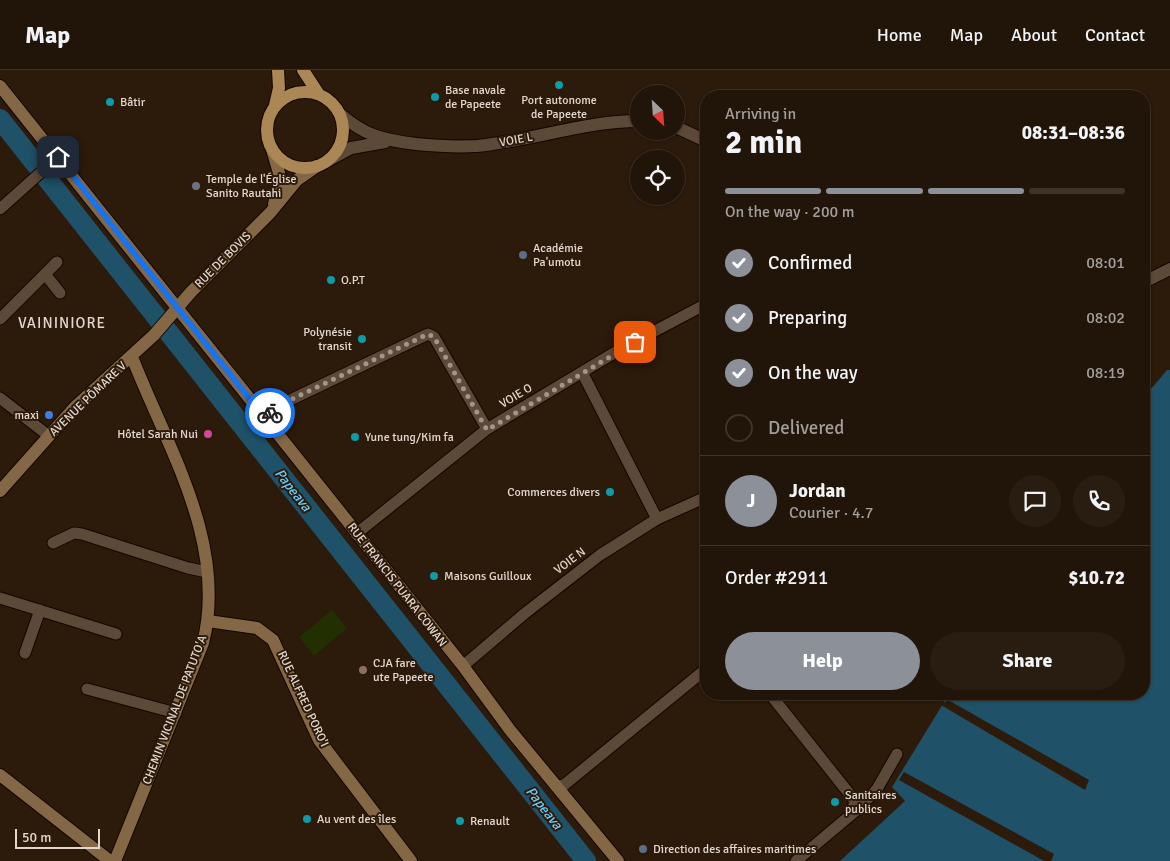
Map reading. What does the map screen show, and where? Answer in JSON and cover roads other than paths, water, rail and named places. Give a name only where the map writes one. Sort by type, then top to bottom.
[{"type":"main road","points":[[278,70],[279,88],[276,106],[267,126],[268,138],[272,150],[282,161],[292,166],[307,168],[317,166],[329,160],[342,142],[344,130],[340,114],[329,99],[318,93],[303,70]]},
{"type":"main road","name":"RUE FRANCIS PUARA COWAN","points":[[0,86],[463,666],[510,730],[618,861]]},
{"type":"main road","points":[[276,106],[295,93],[318,93]]},
{"type":"main road","name":"RUE DE BOVIS","points":[[270,214],[279,191],[280,180],[272,150]]},
{"type":"main road","name":"RUE DE BOVIS","points":[[177,308],[270,214],[297,180],[317,166]]},
{"type":"main road","name":"AVENUE PŌMARE V","points":[[0,491],[49,436],[170,319],[177,308]]},
{"type":"main road","name":"CHEMIN VICINAL DE PATUTO'A","points":[[115,861],[203,643],[208,621],[210,586],[205,550],[185,482],[132,357]]},
{"type":"main road","name":"RUE ALFRED PORO'I","points":[[208,621],[254,627],[273,640],[319,740],[411,861]]},
{"type":"main road","points":[[0,775],[110,861]]},
{"type":"street","points":[[340,114],[356,128],[392,141]]},
{"type":"street","name":"VOIE L","points":[[392,141],[440,146],[476,146],[587,126],[630,122]]},
{"type":"street","points":[[685,131],[700,137]]},
{"type":"street","points":[[329,160],[357,146],[392,141]]},
{"type":"street","points":[[0,208],[58,157]]},
{"type":"street","points":[[0,319],[56,262]]},
{"type":"street","points":[[1150,279],[1170,269]]},
{"type":"street","points":[[45,274],[60,293]]},
{"type":"street","name":"VOIE O","points":[[356,534],[487,430],[619,350],[700,307]]},
{"type":"street","points":[[264,417],[286,402],[428,334],[434,337],[487,430]]},
{"type":"street","points":[[582,374],[657,519]]},
{"type":"street","points":[[0,398],[49,436]]},
{"type":"street","name":"VOIE N","points":[[463,666],[524,614],[600,556],[657,519],[700,500]]},
{"type":"street","points":[[53,543],[74,533],[82,534],[188,568],[207,572]]},
{"type":"street","points":[[0,598],[116,634]]},
{"type":"street","points":[[25,653],[40,610]]},
{"type":"street","points":[[558,786],[564,785],[700,674]]},
{"type":"street","points":[[87,689],[176,713]]},
{"type":"street","points":[[775,700],[855,801],[851,816]]},
{"type":"street","points":[[796,861],[851,816],[876,789],[897,754]]},
{"type":"water","points":[[1167,370],[1170,370],[1170,861],[840,861],[905,801],[892,787],[945,700],[1150,700],[1151,389]]},
{"type":"waterway","name":"Papeava","points":[[0,119],[586,861]]},
{"type":"place","name":"Port autonome de Papeete","points":[[559,85]]},
{"type":"place","name":"Base navale de Papeete","points":[[435,97]]},
{"type":"place","name":"Bâtir","points":[[110,102]]},
{"type":"place","name":"Temple de l'Église Sanito Rautahi","points":[[196,186]]},
{"type":"place","name":"Académie Pa'umotu","points":[[523,255]]},
{"type":"place","name":"O.P.T","points":[[331,280]]},
{"type":"place","name":"Polynésie transit","points":[[362,339]]},
{"type":"place","name":"maxi","points":[[49,415]]},
{"type":"place","name":"Hôtel Sarah Nui","points":[[208,434]]},
{"type":"place","name":"Yune tung/Kim fa","points":[[355,437]]},
{"type":"place","name":"Commerces divers","points":[[610,492]]},
{"type":"place","name":"Maisons Guilloux","points":[[434,576]]},
{"type":"place","name":"CJA fare ute Papeete","points":[[363,670]]},
{"type":"place","name":"Sanitaires publics","points":[[835,802]]},
{"type":"place","name":"Au vent des îles","points":[[307,819]]},
{"type":"place","name":"Renault","points":[[460,821]]},
{"type":"place","name":"Direction des affaires maritimes","points":[[643,849]]},
{"type":"district","name":"VAININIORE","points":[[62,323]]}]
